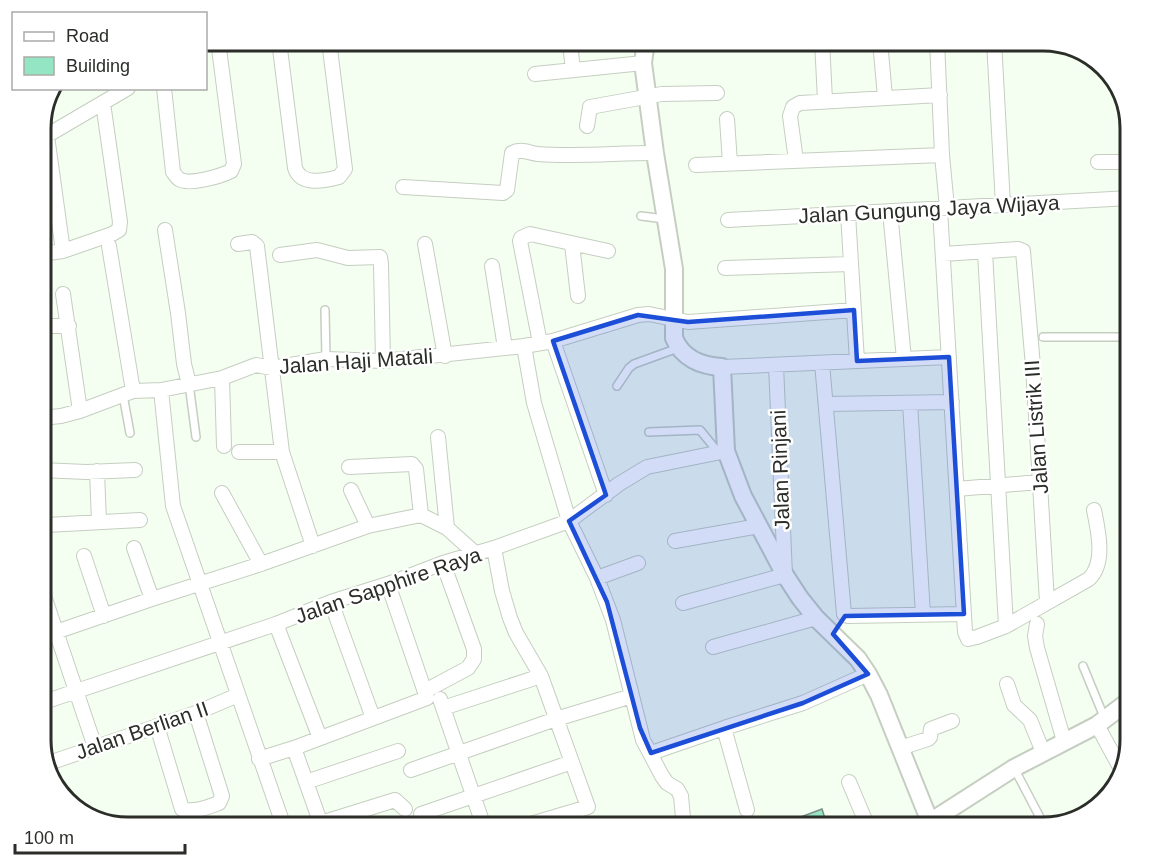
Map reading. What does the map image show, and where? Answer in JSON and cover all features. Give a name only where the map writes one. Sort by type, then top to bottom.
[{"type":"street","points":[[164,90],[173,172],[179,180],[188,182],[223,175],[231,171],[234,164],[219,51]]},
{"type":"street","points":[[280,51],[295,168],[297,175],[308,181],[339,177],[345,169],[330,51]]},
{"type":"street","points":[[571,51],[573,70]]},
{"type":"street","points":[[645,51],[644,63],[655,153],[674,269],[672,333],[678,348],[691,360],[712,367],[949,357]]},
{"type":"street","points":[[823,51],[825,100]]},
{"type":"street","points":[[881,51],[885,97]]},
{"type":"street","points":[[938,51],[944,208],[943,254],[964,614],[968,639],[1006,626],[1089,579],[1095,573],[1099,547],[1094,510]]},
{"type":"street","points":[[995,51],[1003,205]]},
{"type":"street","points":[[536,74],[644,63]]},
{"type":"street","points":[[51,133],[125,90]]},
{"type":"street","points":[[587,126],[590,107],[662,94],[717,93]]},
{"type":"street","points":[[796,161],[790,116],[794,107],[800,103],[940,95]]},
{"type":"street","points":[[51,252],[119,230],[120,222],[103,103]]},
{"type":"street","points":[[727,119],[730,163]]},
{"type":"street","points":[[403,187],[503,193],[507,190],[512,153],[523,150],[542,154],[655,153]]},
{"type":"street","points":[[696,165],[942,155]]},
{"type":"street","points":[[1098,162],[1120,162]]},
{"type":"street","points":[[51,179],[63,250]]},
{"type":"street","name":"Jalan Gungung Jaya Wijaya","points":[[728,220],[1120,199]]},
{"type":"street","points":[[890,211],[904,359]]},
{"type":"street","points":[[848,214],[857,361]]},
{"type":"street","points":[[165,230],[184,364],[189,384]]},
{"type":"street","points":[[606,495],[546,342],[520,241],[523,236],[530,234],[608,252]]},
{"type":"street","points":[[238,244],[252,242],[257,246],[282,452],[313,546]]},
{"type":"street","points":[[425,244],[445,356]]},
{"type":"street","points":[[572,244],[578,296]]},
{"type":"street","points":[[109,246],[128,393]]},
{"type":"street","name":"Jalan Listrik III","points":[[985,252],[1018,249],[1023,251],[1047,602]]},
{"type":"street","points":[[280,255],[317,250],[348,258],[380,257],[383,361]]},
{"type":"street","points":[[943,254],[985,252],[1006,626]]},
{"type":"street","points":[[725,268],[851,264]]},
{"type":"street","points":[[492,266],[505,348]]},
{"type":"street","points":[[63,294],[80,411]]},
{"type":"street","name":"Jalan Haji Matali","points":[[51,417],[80,411],[128,393],[161,390],[222,378],[256,365],[272,368],[326,359],[383,361],[524,346],[546,342],[638,315],[649,314],[688,321],[854,310]]},
{"type":"street","points":[[51,326],[69,326]]},
{"type":"street","points":[[524,346],[534,403],[568,521],[597,578],[619,639],[644,740],[662,776],[667,783],[677,789],[681,796],[683,817]]},
{"type":"street","points":[[822,363],[845,616]]},
{"type":"street","name":"Jalan Rinjani","points":[[776,365],[785,575]]},
{"type":"street","points":[[722,367],[722,452],[785,575],[816,618],[858,659],[868,674],[879,695],[925,817]]},
{"type":"street","points":[[222,378],[224,446]]},
{"type":"street","points":[[161,390],[170,493],[280,817]]},
{"type":"street","points":[[826,404],[952,402]]},
{"type":"street","points":[[910,403],[923,614]]},
{"type":"street","points":[[438,437],[447,528]]},
{"type":"street","points":[[239,452],[282,452]]},
{"type":"street","name":"Jalan Sapphire Raya","points":[[51,700],[276,624],[331,602],[568,521],[618,484],[647,467],[722,452]]},
{"type":"street","points":[[350,467],[412,464],[416,470],[421,515]]},
{"type":"street","points":[[51,470],[135,470]]},
{"type":"street","points":[[97,471],[99,522]]},
{"type":"street","points":[[957,489],[1039,482]]},
{"type":"street","points":[[351,490],[368,526]]},
{"type":"street","points":[[222,493],[261,564]]},
{"type":"street","points":[[51,634],[368,526],[421,515],[447,528],[476,554]]},
{"type":"street","points":[[51,525],[140,520]]},
{"type":"street","points":[[675,541],[759,526]]},
{"type":"street","points":[[134,548],[153,598]]},
{"type":"street","points":[[494,548],[510,618],[540,676],[588,807],[556,817]]},
{"type":"street","points":[[84,556],[104,616]]},
{"type":"street","points":[[425,691],[468,668],[474,659],[474,649],[443,563]]},
{"type":"street","points":[[597,578],[638,563]]},
{"type":"street","points":[[683,603],[785,575]]},
{"type":"street","points":[[259,759],[427,698],[388,584]]},
{"type":"street","points":[[331,602],[373,718]]},
{"type":"street","points":[[832,632],[845,616],[964,614]]},
{"type":"street","points":[[51,615],[95,747]]},
{"type":"street","points":[[713,646],[816,618]]},
{"type":"street","points":[[276,624],[321,738]]},
{"type":"street","points":[[1037,624],[1035,636],[1037,648],[1064,741]]},
{"type":"street","points":[[651,753],[803,703],[868,674]]},
{"type":"street","points":[[480,817],[441,703],[540,676]]},
{"type":"street","points":[[1007,684],[1014,705],[1030,720],[1043,752]]},
{"type":"street","name":"Jalan Berlian II","points":[[54,761],[196,713],[238,695]]},
{"type":"street","points":[[411,770],[556,719],[632,696]]},
{"type":"street","points":[[941,817],[1014,768],[1101,722],[1120,708]]},
{"type":"street","points":[[157,726],[182,809],[188,811],[206,808],[219,803],[222,796],[196,713]]},
{"type":"street","points":[[900,748],[928,739],[931,729],[952,721]]},
{"type":"street","points":[[1101,722],[1117,760]]},
{"type":"street","points":[[724,728],[747,810]]},
{"type":"street","points":[[294,748],[318,817]]},
{"type":"street","points":[[306,782],[399,751]]},
{"type":"street","points":[[421,814],[572,762]]},
{"type":"street","points":[[849,782],[863,817]]},
{"type":"street","points":[[345,817],[395,800],[405,809]]},
{"type":"lane","points":[[641,216],[665,219]]},
{"type":"lane","points":[[325,310],[326,359]]},
{"type":"lane","points":[[1043,337],[1120,337]]},
{"type":"lane","points":[[617,386],[634,364],[678,348]]},
{"type":"lane","points":[[189,384],[196,437]]},
{"type":"lane","points":[[128,393],[130,433]]},
{"type":"lane","points":[[649,432],[700,430],[722,452]]},
{"type":"lane","points":[[1083,666],[1101,722]]},
{"type":"lane","points":[[1014,768],[1040,817]]},
{"type":"highlighted area","points":[[854,310],[857,361],[949,357],[964,614],[845,616],[833,634],[868,674],[803,703],[651,753],[640,728],[607,602],[569,521],[606,495],[553,341],[638,315],[688,322]]},
{"type":"building","points":[[822,809],[825,817],[801,817]]}]
